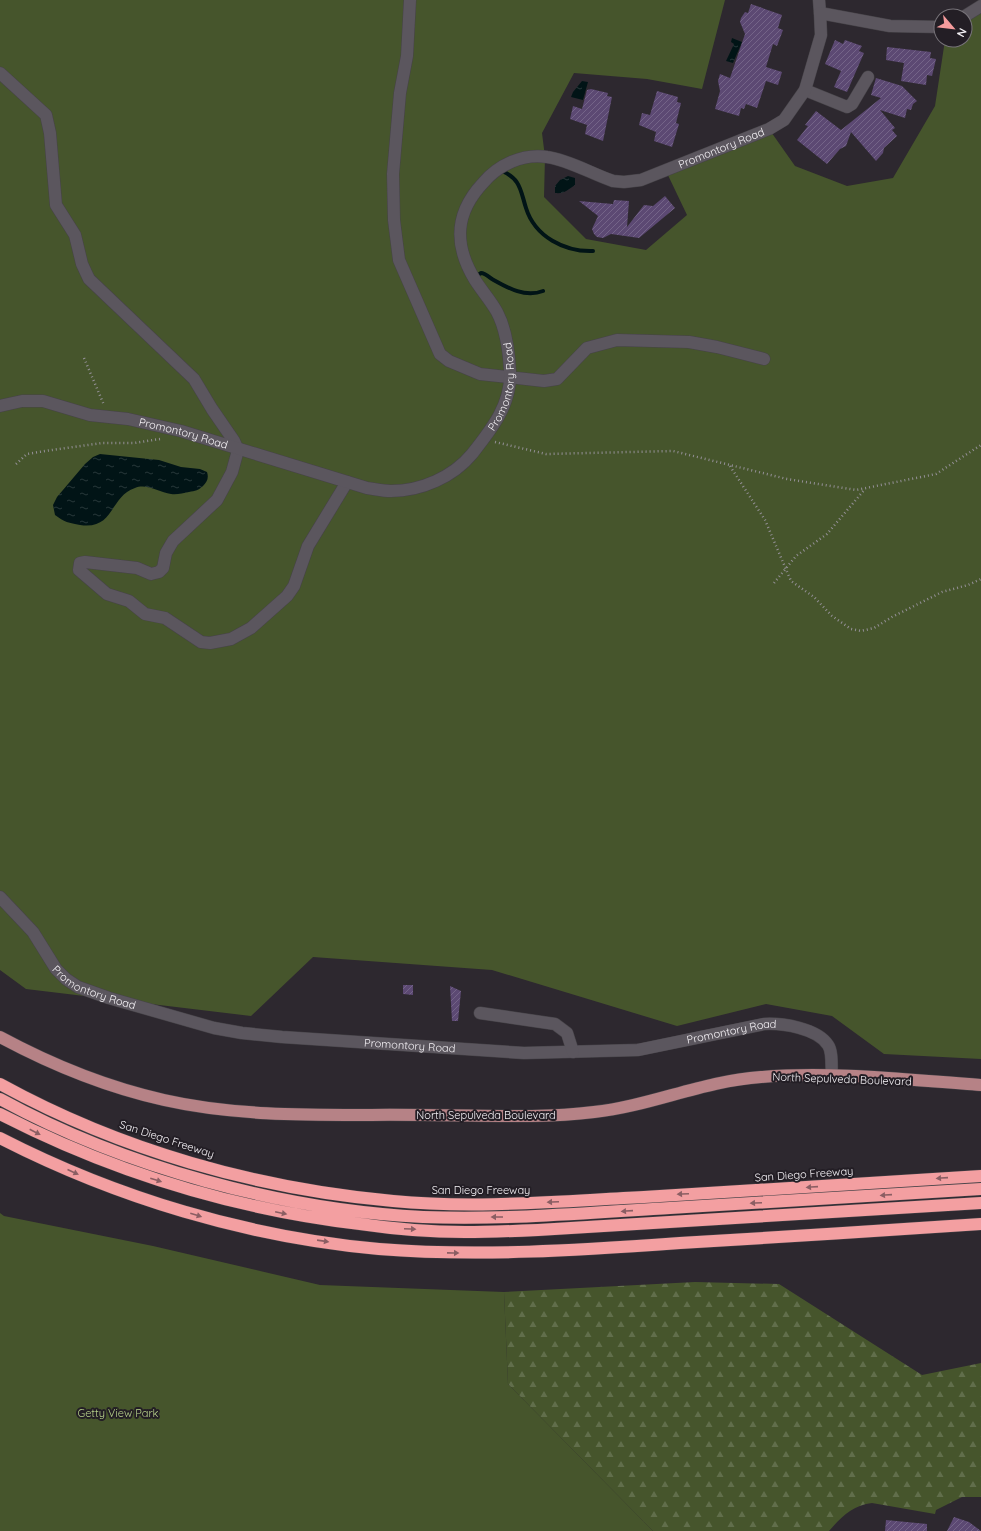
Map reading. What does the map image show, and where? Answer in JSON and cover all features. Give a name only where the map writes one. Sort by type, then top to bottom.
[{"type":"highway","name":"San Diego Freeway","points":[[0,1084],[92,1127],[143,1147],[188,1162],[289,1187],[342,1196],[394,1201],[447,1204],[559,1202],[981,1176]]},
{"type":"highway","points":[[0,1099],[28,1114],[155,1166],[220,1185],[275,1197],[348,1210],[423,1217],[516,1218],[981,1189]]},
{"type":"highway","points":[[0,1114],[50,1140],[148,1177],[225,1200],[284,1214],[388,1228],[464,1232],[538,1230],[981,1203]]},
{"type":"highway","points":[[0,1138],[77,1174],[119,1190],[212,1219],[264,1232],[376,1248],[484,1254],[981,1224]]},
{"type":"main road","name":"North Sepulveda Boulevard","points":[[0,1038],[61,1067],[96,1081],[132,1092],[198,1106],[259,1112],[322,1114],[570,1115],[625,1107],[728,1081],[781,1076],[832,1076],[981,1085]]},
{"type":"street","points":[[410,0],[407,56],[400,93],[393,174],[394,220],[399,260],[440,354],[449,361],[480,374],[510,379],[544,381],[557,379],[564,373],[576,357],[587,348],[617,340],[689,342],[717,347],[764,359]]},
{"type":"street","name":"Promontory Road","points":[[0,406],[22,401],[43,401],[90,415],[104,416],[181,432],[367,488],[390,491],[420,486],[439,480],[466,461],[500,415],[506,400],[510,379],[509,356],[505,337],[497,313],[474,278],[468,263],[459,228],[470,198],[485,180],[505,164],[515,160],[545,156],[613,181],[624,182],[651,177],[769,129],[789,115],[805,90],[821,36],[819,0]]},
{"type":"street","points":[[820,13],[890,26],[933,27]]},
{"type":"street","points":[[0,73],[46,115],[50,133],[56,205],[75,235],[82,264],[89,279],[194,379],[234,441],[238,450],[232,472],[217,500],[173,541],[166,553],[163,568],[159,572],[151,574],[137,568],[85,562],[80,563],[79,570],[107,594],[129,601],[145,614],[165,618],[201,642],[210,644],[231,639],[251,628],[288,596],[294,586],[308,546],[347,482]]},
{"type":"street","points":[[805,90],[847,107],[852,104],[868,77]]},
{"type":"street","name":"Promontory Road","points":[[0,897],[25,924],[56,969],[71,984],[83,990],[102,996],[214,1028],[282,1037],[524,1053],[638,1050],[764,1024],[778,1023],[806,1031],[821,1038],[829,1046],[832,1076]]},
{"type":"street","points":[[480,1013],[541,1020],[555,1024],[568,1033],[573,1052]]},
{"type":"path","points":[[84,358],[100,393],[104,408],[104,416]]},
{"type":"path","points":[[16,464],[27,454],[102,443],[134,443],[162,438]]},
{"type":"path","points":[[481,442],[500,442],[546,454],[673,451],[787,479],[856,490],[936,474],[981,445]]},
{"type":"path","points":[[730,466],[765,520],[791,581],[814,597],[832,616],[852,629],[861,631],[874,628],[892,617],[942,592],[968,585],[981,579]]},
{"type":"path","points":[[774,582],[796,556],[827,534],[865,488]]},
{"type":"green space","points":[[0,0],[725,0],[702,89],[647,79],[574,73],[542,133],[545,157],[544,197],[586,239],[646,250],[687,215],[666,171],[769,129],[795,166],[847,186],[893,178],[935,106],[944,48],[973,48],[973,11],[981,6],[981,1059],[884,1054],[832,1016],[766,1004],[677,1026],[492,970],[313,957],[251,1016],[26,989],[0,970]]},
{"type":"green space","name":"Getty View Park","points":[[0,1213],[4,1216],[153,1246],[320,1285],[504,1292],[508,1384],[653,1531],[0,1531]]},
{"type":"green space","points":[[695,1282],[779,1284],[922,1375],[981,1363],[981,1497],[962,1497],[936,1510],[935,1514],[872,1503],[865,1504],[848,1512],[829,1531],[653,1531],[508,1384],[504,1292]]},
{"type":"water","points":[[732,38],[742,42],[733,63],[726,61],[734,44],[731,42]]},
{"type":"water","points":[[582,81],[588,82],[583,100],[571,97],[573,92]]},
{"type":"water","points":[[568,176],[575,178],[575,185],[564,192],[555,193],[555,186],[560,180]]},
{"type":"water","points":[[100,454],[159,460],[181,467],[200,469],[207,472],[208,478],[207,481],[198,489],[178,494],[166,493],[148,487],[135,488],[120,498],[111,512],[100,523],[80,525],[67,522],[55,515],[53,505],[57,497],[85,464],[93,457]]},
{"type":"building","points":[[751,4],[782,15],[778,28],[783,30],[777,46],[773,44],[766,67],[782,72],[778,85],[766,81],[757,108],[746,104],[744,109],[741,108],[739,116],[715,109],[720,91],[718,81],[720,74],[730,78],[745,34],[740,22],[741,18],[745,12],[748,13]]},
{"type":"building","points":[[835,40],[843,44],[845,40],[862,46],[859,51],[864,53],[847,92],[834,87],[841,71],[825,64]]},
{"type":"building","points":[[887,47],[931,52],[930,58],[936,59],[932,76],[927,75],[926,85],[901,81],[904,63],[886,60]]},
{"type":"building","points":[[876,78],[902,86],[917,101],[913,104],[911,110],[907,109],[905,118],[880,110],[895,128],[892,130],[897,136],[884,148],[883,153],[876,161],[851,132],[846,146],[840,149],[827,164],[797,140],[808,126],[805,125],[816,111],[841,130],[881,98],[871,95]]},
{"type":"building","points":[[591,89],[608,93],[607,96],[612,97],[603,141],[585,134],[587,125],[570,119],[573,106],[582,109],[587,90]]},
{"type":"building","points":[[657,91],[678,97],[677,102],[681,103],[676,123],[679,124],[672,147],[654,141],[656,132],[639,125],[642,113],[650,115]]},
{"type":"building","points":[[665,196],[675,208],[639,238],[611,234],[603,238],[597,237],[592,229],[598,216],[579,201],[613,204],[614,200],[629,201],[627,227],[644,205],[653,206]]},
{"type":"building","points":[[403,985],[413,985],[413,995],[403,994]]},
{"type":"building","points":[[450,986],[461,991],[458,1021],[452,1021]]},
{"type":"building","points":[[954,1517],[969,1522],[981,1531],[947,1531]]},
{"type":"building","points":[[886,1520],[927,1524],[927,1531],[885,1531]]},
{"type":"waterway","points":[[500,170],[507,173],[519,185],[530,218],[544,235],[552,241],[572,249],[593,251]]},
{"type":"waterway","points":[[476,276],[481,273],[484,274],[504,286],[523,293],[536,293],[543,291]]}]
